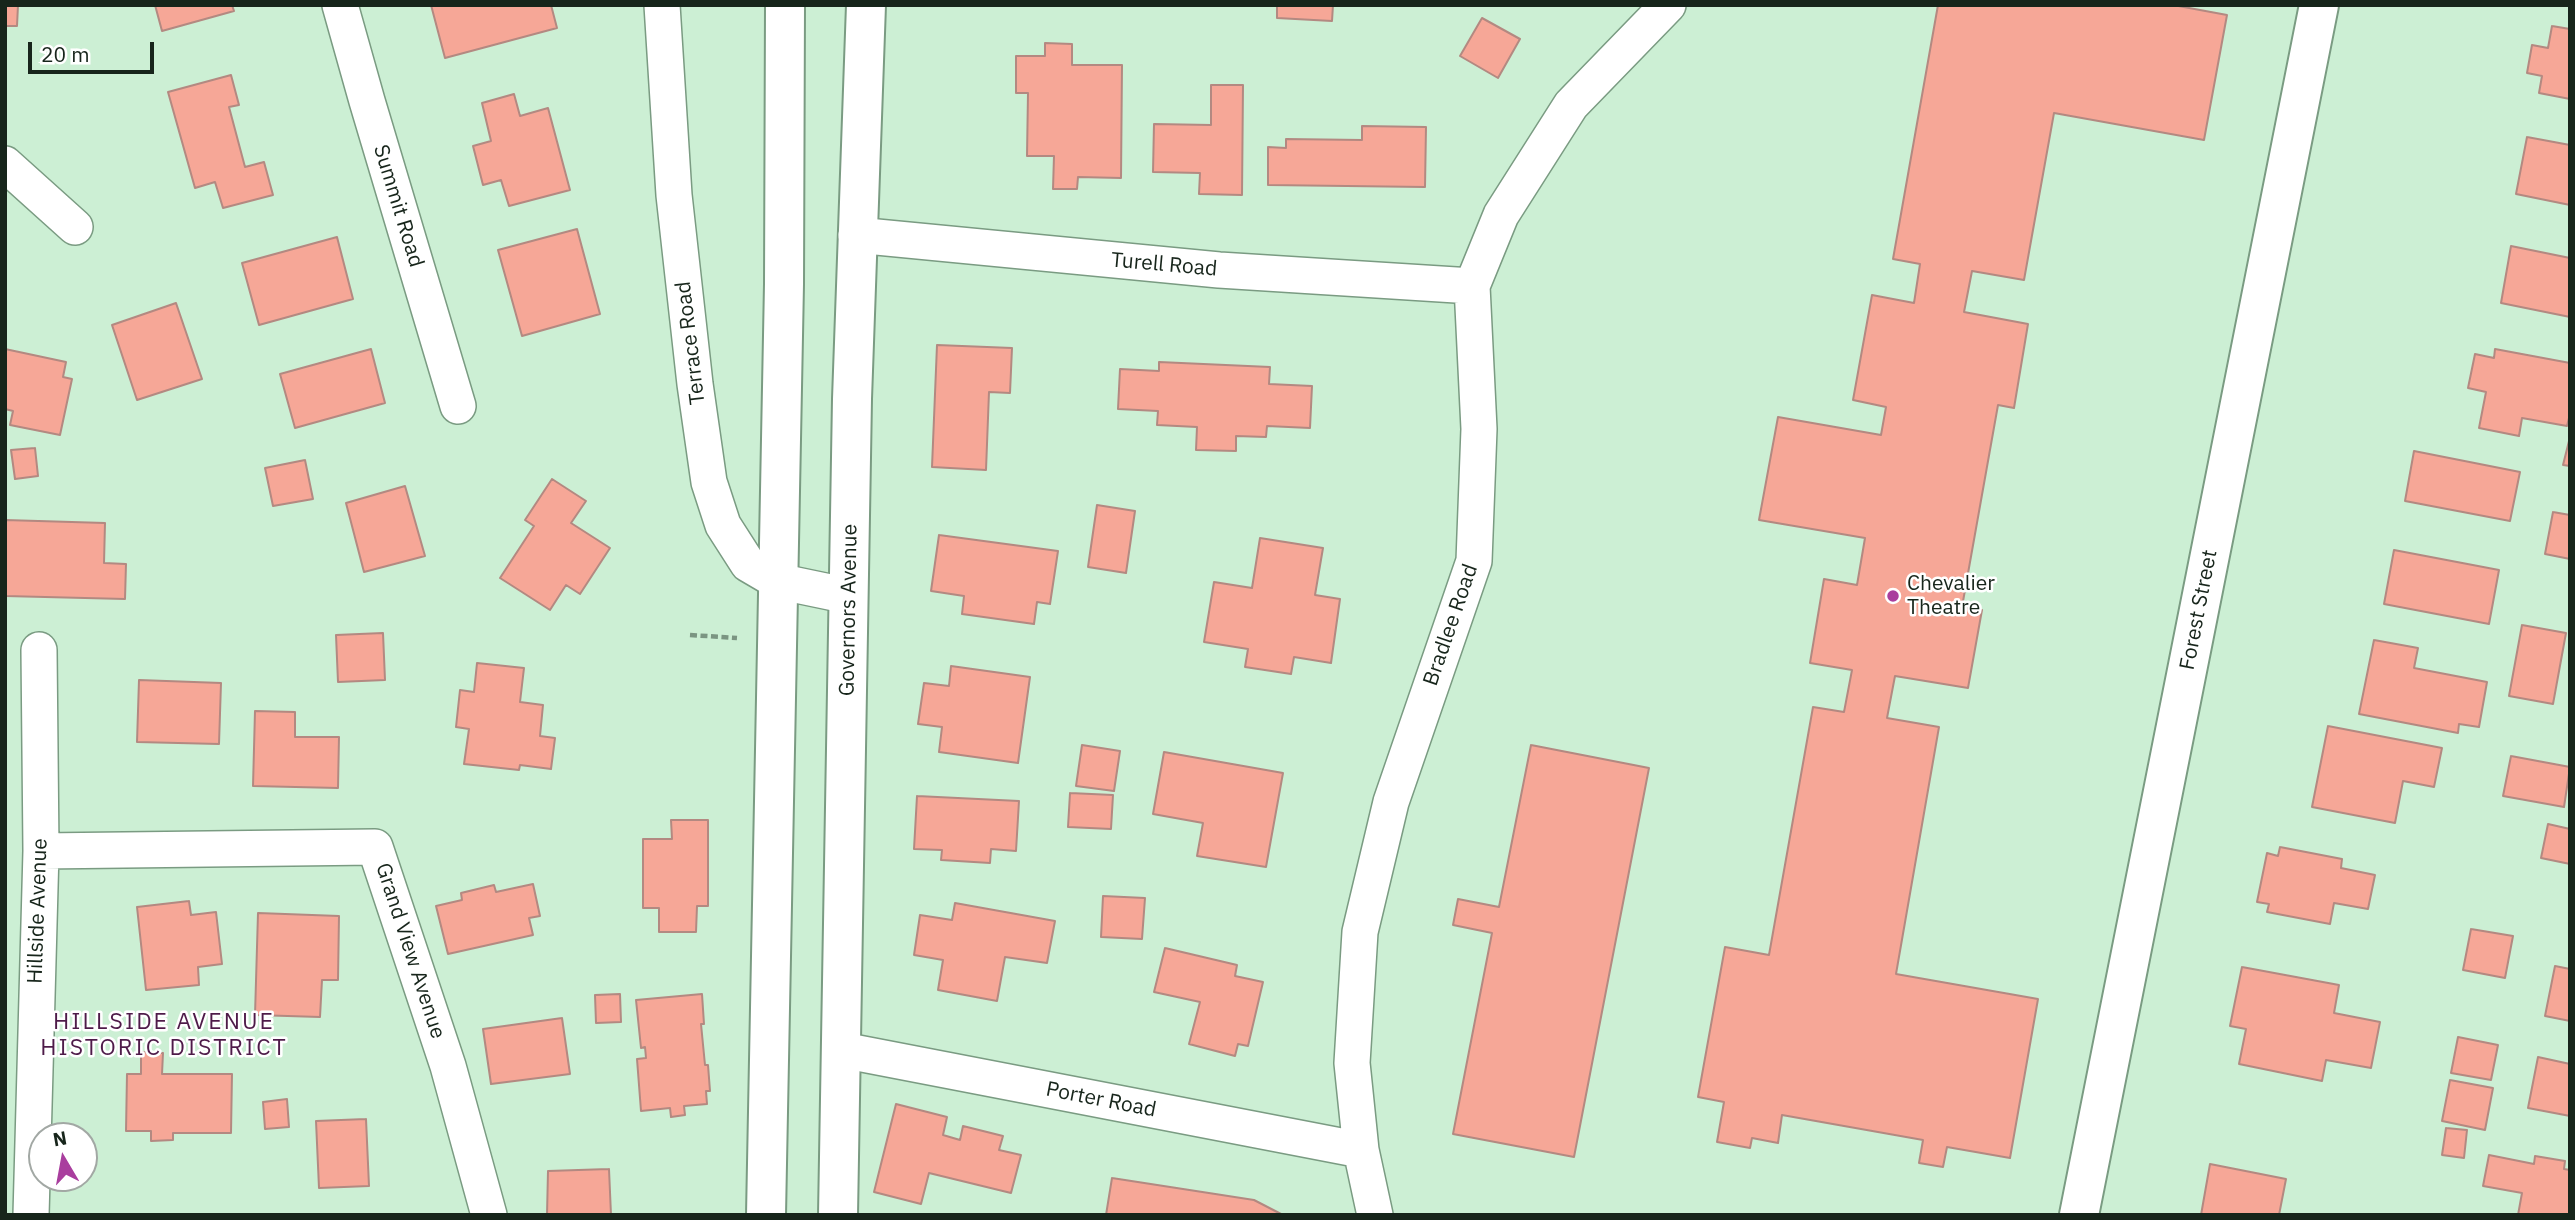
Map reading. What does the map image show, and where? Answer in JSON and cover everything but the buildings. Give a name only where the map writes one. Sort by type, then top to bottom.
[{"type":"street","name":"Summit Road","points":[[340,5],[458,407]]},
{"type":"street","name":"Terrace Road","points":[[662,5],[674,195],[709,482],[723,525],[748,564],[778,581],[849,596]]},
{"type":"street","points":[[766,1215],[784,284],[785,5]]},
{"type":"street","name":"Governors Avenue","points":[[838,1215],[856,235],[866,5]]},
{"type":"street","name":"Bradlee Road","points":[[1376,1215],[1361,1150],[1352,1063],[1360,932],[1391,802],[1474,561],[1479,429],[1472,286],[1501,215],[1570,105],[1668,5]]},
{"type":"street","name":"Forest Street","points":[[2079,1215],[2319,5]]},
{"type":"street","points":[[5,164],[75,227]]},
{"type":"street","name":"Turell Road","points":[[856,235],[1219,270],[1472,286]]},
{"type":"street","name":"Hillside Avenue","points":[[31,1215],[41,851],[39,650]]},
{"type":"street","name":"Grand View Avenue","points":[[41,851],[375,847],[448,1066],[489,1215]]},
{"type":"street","name":"Porter Road","points":[[842,1050],[1361,1150]]},
{"type":"place","name":"Chevalier Theatre","points":[[1893,596]]},
{"type":"district","name":"HILLSIDE AVENUE HISTORIC DISTRICT","points":[[164,1035]]}]
